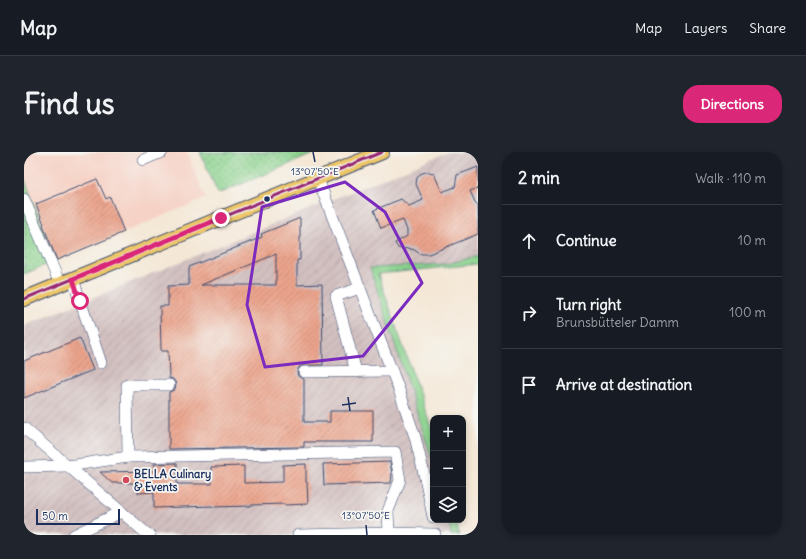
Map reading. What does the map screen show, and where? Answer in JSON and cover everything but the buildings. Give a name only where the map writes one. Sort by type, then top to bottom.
[{"type":"main road","points":[[24,299],[382,152]]},
{"type":"street","points":[[144,160],[162,152]]},
{"type":"street","points":[[318,179],[392,371],[415,437],[430,501]]},
{"type":"street","points":[[24,199],[60,284]]},
{"type":"street","points":[[73,279],[101,363]]},
{"type":"street","points":[[356,372],[336,296],[360,288]]},
{"type":"street","points":[[304,372],[392,371]]},
{"type":"street","points":[[128,457],[127,385],[169,385]]},
{"type":"street","points":[[24,428],[121,512],[150,535]]},
{"type":"street","points":[[24,467],[68,466],[128,457],[395,452],[400,480],[388,511],[389,533]]},
{"type":"street","points":[[74,535],[121,512]]},
{"type":"street","points":[[298,535],[389,533],[435,534],[434,523]]},
{"type":"highlighted area","points":[[345,182],[385,212],[422,283],[363,356],[265,367],[247,305],[262,207]]},
{"type":"shaded area","points":[[24,152],[187,152],[206,198],[55,261],[24,177]]},
{"type":"shaded area","points":[[448,152],[478,152],[478,256],[447,264],[370,269],[430,453],[430,523],[449,523],[451,535],[24,535],[24,326]]},
{"type":"green space","points":[[200,152],[318,152],[218,194]]},
{"type":"green space","points":[[24,177],[55,261],[24,274]]},
{"type":"green space","points":[[478,256],[478,264],[378,274],[430,424],[430,453],[370,268],[447,264]]},
{"type":"green space","points":[[449,523],[457,523],[459,535],[451,535]]},
{"type":"transit line","points":[[24,299],[382,152]]},
{"type":"place","name":"BELLA Culinary & Events","points":[[126,480]]},
{"type":"route","points":[[80,301],[73,279],[221,218]]}]
